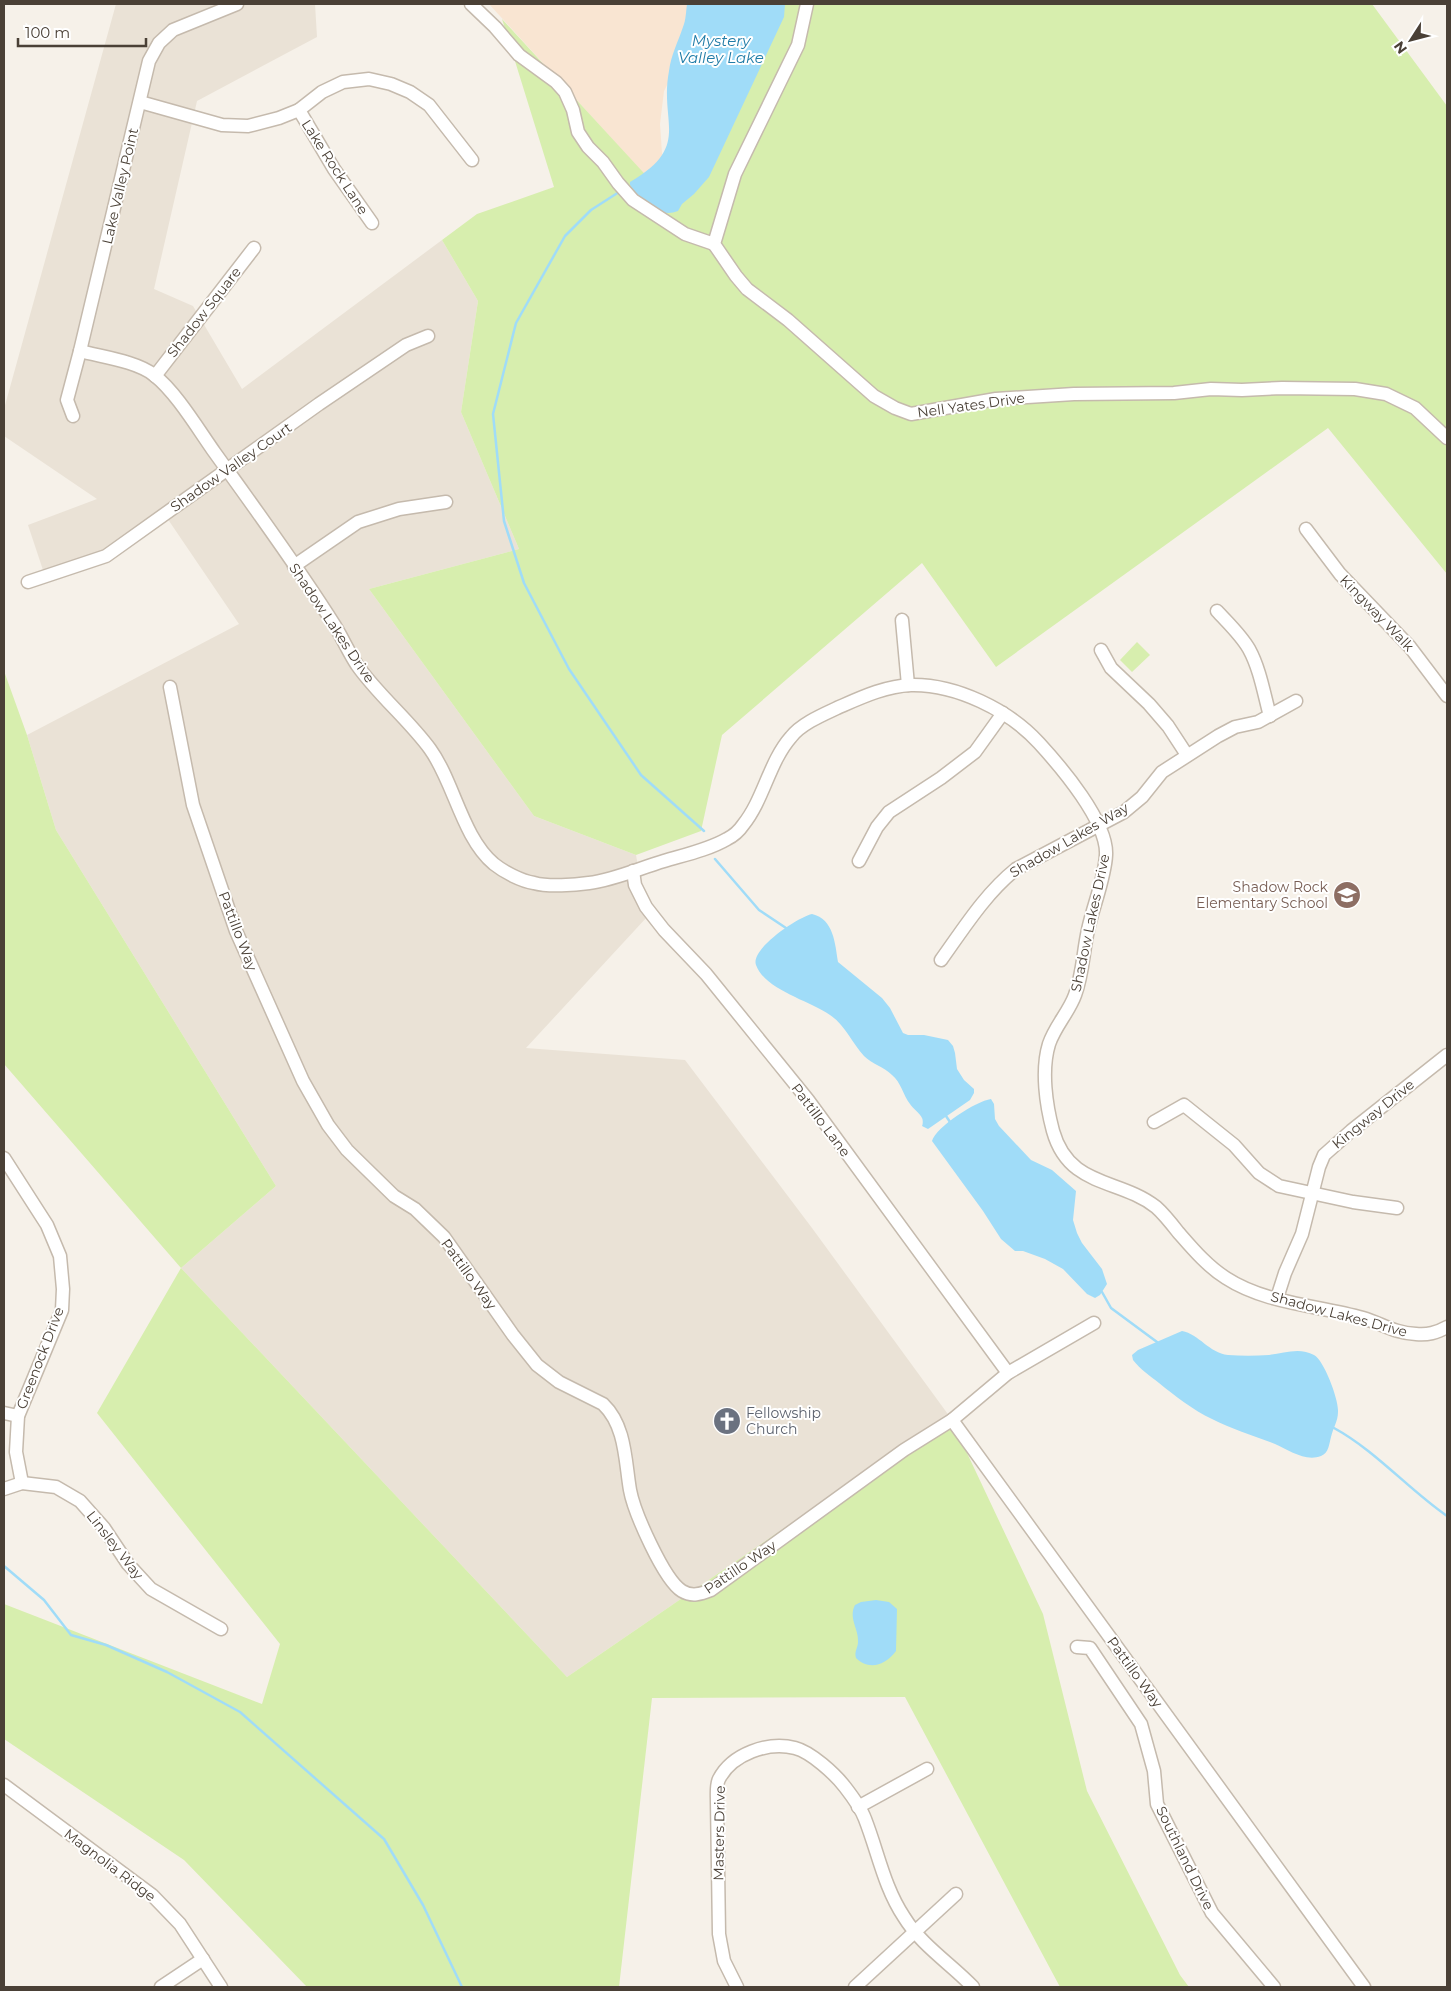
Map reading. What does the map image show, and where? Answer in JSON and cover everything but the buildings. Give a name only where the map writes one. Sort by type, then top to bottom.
[{"type":"street","name":"Lake Valley Point","points":[[73,416],[67,400],[149,61],[159,43],[173,30],[238,4]]},
{"type":"street","points":[[471,4],[519,54],[556,82],[564,92],[573,110],[578,132],[588,147],[603,162],[633,200],[686,234],[714,244],[735,174],[798,45],[807,4]]},
{"type":"street","points":[[140,102],[222,125],[248,126],[279,118],[299,110],[322,92],[343,82],[369,79],[391,84],[410,92],[429,105],[472,160]]},
{"type":"street","name":"Lake Rock Lane","points":[[299,110],[334,169],[372,223]]},
{"type":"street","name":"Nell Yates Drive","points":[[714,244],[747,289],[788,320],[874,396],[895,408],[911,414],[996,399],[1074,394],[1174,393],[1211,389],[1355,390],[1386,394],[1415,408],[1447,438]]},
{"type":"street","name":"Shadow Square","points":[[155,376],[254,248]]},
{"type":"street","name":"Shadow Valley Court","points":[[28,582],[106,556],[406,345],[428,336]]},
{"type":"street","name":"Shadow Lakes Drive","points":[[80,351],[139,367],[155,376],[179,402],[336,628],[358,667],[428,746],[438,762],[461,816],[483,852],[496,866],[536,884],[594,883],[727,839],[743,825],[792,735],[824,714],[869,694],[908,685],[934,688],[972,697],[1003,713],[1037,740],[1088,803],[1100,825],[1105,841],[1107,858],[1081,960],[1082,974],[1071,1005],[1049,1043],[1046,1062],[1048,1104],[1052,1127],[1066,1159],[1089,1177],[1140,1197],[1156,1207],[1200,1256],[1231,1281],[1253,1291],[1369,1319],[1396,1332],[1419,1335],[1434,1334],[1447,1327]]},
{"type":"street","points":[[294,566],[358,522],[398,509],[446,502]]},
{"type":"street","name":"Kingway Walk","points":[[1306,529],[1340,574],[1410,647],[1447,696]]},
{"type":"street","points":[[1217,611],[1238,634],[1249,650],[1260,678],[1270,716]]},
{"type":"street","points":[[902,620],[908,685]]},
{"type":"street","points":[[1101,650],[1111,668],[1149,704],[1168,726],[1187,755]]},
{"type":"street","name":"Pattillo Way","points":[[170,687],[193,805],[236,931],[286,1044],[328,1125],[347,1150],[394,1196],[414,1209],[444,1237],[513,1335],[537,1365],[560,1382],[603,1404],[611,1412],[617,1424],[626,1459],[630,1491],[638,1516],[660,1564],[675,1585],[682,1591],[691,1594],[700,1594],[711,1590],[904,1450],[952,1420],[1364,1987]]},
{"type":"street","name":"Shadow Lakes Way","points":[[940,960],[986,897],[1002,880],[1016,869],[1124,812],[1142,797],[1162,772],[1187,755],[1235,727],[1258,722],[1296,701]]},
{"type":"street","points":[[859,861],[877,827],[889,812],[941,778],[975,752],[1003,713]]},
{"type":"street","name":"Pattillo Lane","points":[[633,871],[635,885],[646,907],[664,930],[706,974],[808,1100],[1008,1373]]},
{"type":"street","name":"Kingway Drive","points":[[1277,1298],[1285,1273],[1300,1243],[1321,1160],[1330,1148],[1447,1055]]},
{"type":"street","points":[[1154,1122],[1184,1105],[1234,1145],[1265,1177],[1279,1186],[1353,1202],[1397,1208]]},
{"type":"street","name":"Greenock Drive","points":[[4,1158],[47,1225],[60,1256],[63,1289],[62,1310],[18,1416],[16,1452],[22,1483]]},
{"type":"street","points":[[952,1420],[1008,1373],[1094,1323]]},
{"type":"street","points":[[4,1413],[18,1416]]},
{"type":"street","name":"Linsley Way","points":[[4,1489],[22,1483],[56,1487],[80,1501],[104,1528],[128,1564],[151,1589],[221,1629]]},
{"type":"street","name":"Southland Drive","points":[[1077,1647],[1090,1648],[1141,1724],[1154,1772],[1157,1804],[1212,1913],[1274,1987]]},
{"type":"street","name":"Masters Drive","points":[[737,1987],[724,1961],[719,1934],[716,1801],[718,1780],[729,1765],[743,1756],[772,1746],[795,1748],[813,1757],[844,1786],[864,1817],[890,1892],[904,1918],[915,1932],[973,1987]]},
{"type":"street","points":[[858,1807],[927,1769]]},
{"type":"street","name":"Magnolia Ridge","points":[[4,1785],[152,1895],[180,1924],[221,1987]]},
{"type":"street","points":[[855,1987],[956,1894]]},
{"type":"street","points":[[161,1987],[202,1959]]},
{"type":"shaded area","points":[[116,4],[315,4],[317,37],[197,101],[154,289],[193,306],[242,389],[442,240],[478,301],[461,412],[519,549],[369,589],[534,816],[636,855],[647,917],[526,1048],[685,1060],[812,1228],[950,1417],[850,1483],[567,1677],[181,1268],[276,1186],[56,830],[27,735],[239,624],[165,515],[108,556],[44,573],[28,525],[97,499],[4,436],[4,409]]},
{"type":"shaded area","points":[[489,4],[688,4],[679,62],[664,91],[660,124],[665,197]]},
{"type":"green space","points":[[734,4],[1372,4],[1447,106],[1447,574],[1328,428],[996,667],[922,563],[722,735],[701,831],[636,855],[534,816],[369,589],[519,549],[461,412],[478,301],[442,240],[477,214],[554,187],[502,19],[665,196]]},
{"type":"green space","points":[[1137,642],[1150,655],[1132,672],[1120,660]]},
{"type":"green space","points":[[4,671],[27,735],[56,830],[276,1186],[181,1268],[4,1064]]},
{"type":"green space","points":[[181,1268],[567,1677],[850,1483],[950,1417],[1043,1614],[1087,1791],[1180,1975],[1189,1987],[1060,1987],[905,1697],[652,1698],[619,1987],[307,1987],[184,1860],[4,1739],[4,1604],[262,1704],[280,1644],[97,1413]]},
{"type":"water","name":"Mystery Valley Lake","points":[[687,4],[785,4],[784,17],[709,177],[682,204],[678,211],[671,213],[651,207],[639,197],[630,185],[630,182],[649,169],[661,157],[667,145],[669,132],[667,89],[669,71],[684,24]]},
{"type":"water","points":[[812,914],[825,921],[829,927],[834,940],[838,962],[882,998],[890,1008],[903,1033],[948,1040],[953,1046],[957,1069],[964,1080],[974,1089],[974,1093],[970,1100],[928,1129],[922,1126],[921,1116],[911,1106],[895,1078],[864,1056],[835,1019],[778,988],[761,974],[756,965],[756,958],[767,943],[796,921]]},
{"type":"water","points":[[991,1099],[994,1104],[995,1119],[999,1126],[1031,1160],[1052,1170],[1076,1191],[1073,1220],[1077,1233],[1082,1243],[1102,1269],[1107,1284],[1100,1295],[1095,1298],[1087,1294],[1063,1269],[1045,1259],[1023,1251],[1015,1251],[1001,1239],[932,1141],[935,1135],[948,1122],[976,1104]]},
{"type":"water","points":[[1182,1331],[1194,1336],[1221,1354],[1243,1356],[1303,1351],[1318,1358],[1326,1372],[1338,1406],[1337,1418],[1326,1453],[1315,1457],[1303,1456],[1212,1419],[1178,1398],[1133,1360],[1132,1355],[1138,1350]]},
{"type":"water","points":[[876,1600],[889,1602],[897,1609],[896,1651],[882,1663],[872,1665],[861,1662],[856,1658],[858,1637],[853,1619],[853,1610],[855,1605],[861,1602]]},
{"type":"waterway","points":[[619,192],[591,210],[565,236],[516,323],[493,414],[504,521],[524,583],[569,669],[641,775],[704,831]]},
{"type":"waterway","points":[[715,859],[759,910],[786,928]]},
{"type":"waterway","points":[[946,1116],[950,1122]]},
{"type":"waterway","points":[[1102,1292],[1111,1308],[1157,1342]]},
{"type":"waterway","points":[[1334,1428],[1364,1448],[1447,1516]]},
{"type":"waterway","points":[[4,1566],[44,1600],[71,1635],[106,1645],[167,1672],[240,1712],[384,1839],[423,1905],[462,1987]]},
{"type":"place","name":"Shadow Rock Elementary School","points":[[1347,895]]},
{"type":"place","name":"Fellowship Church","points":[[727,1421]]}]
